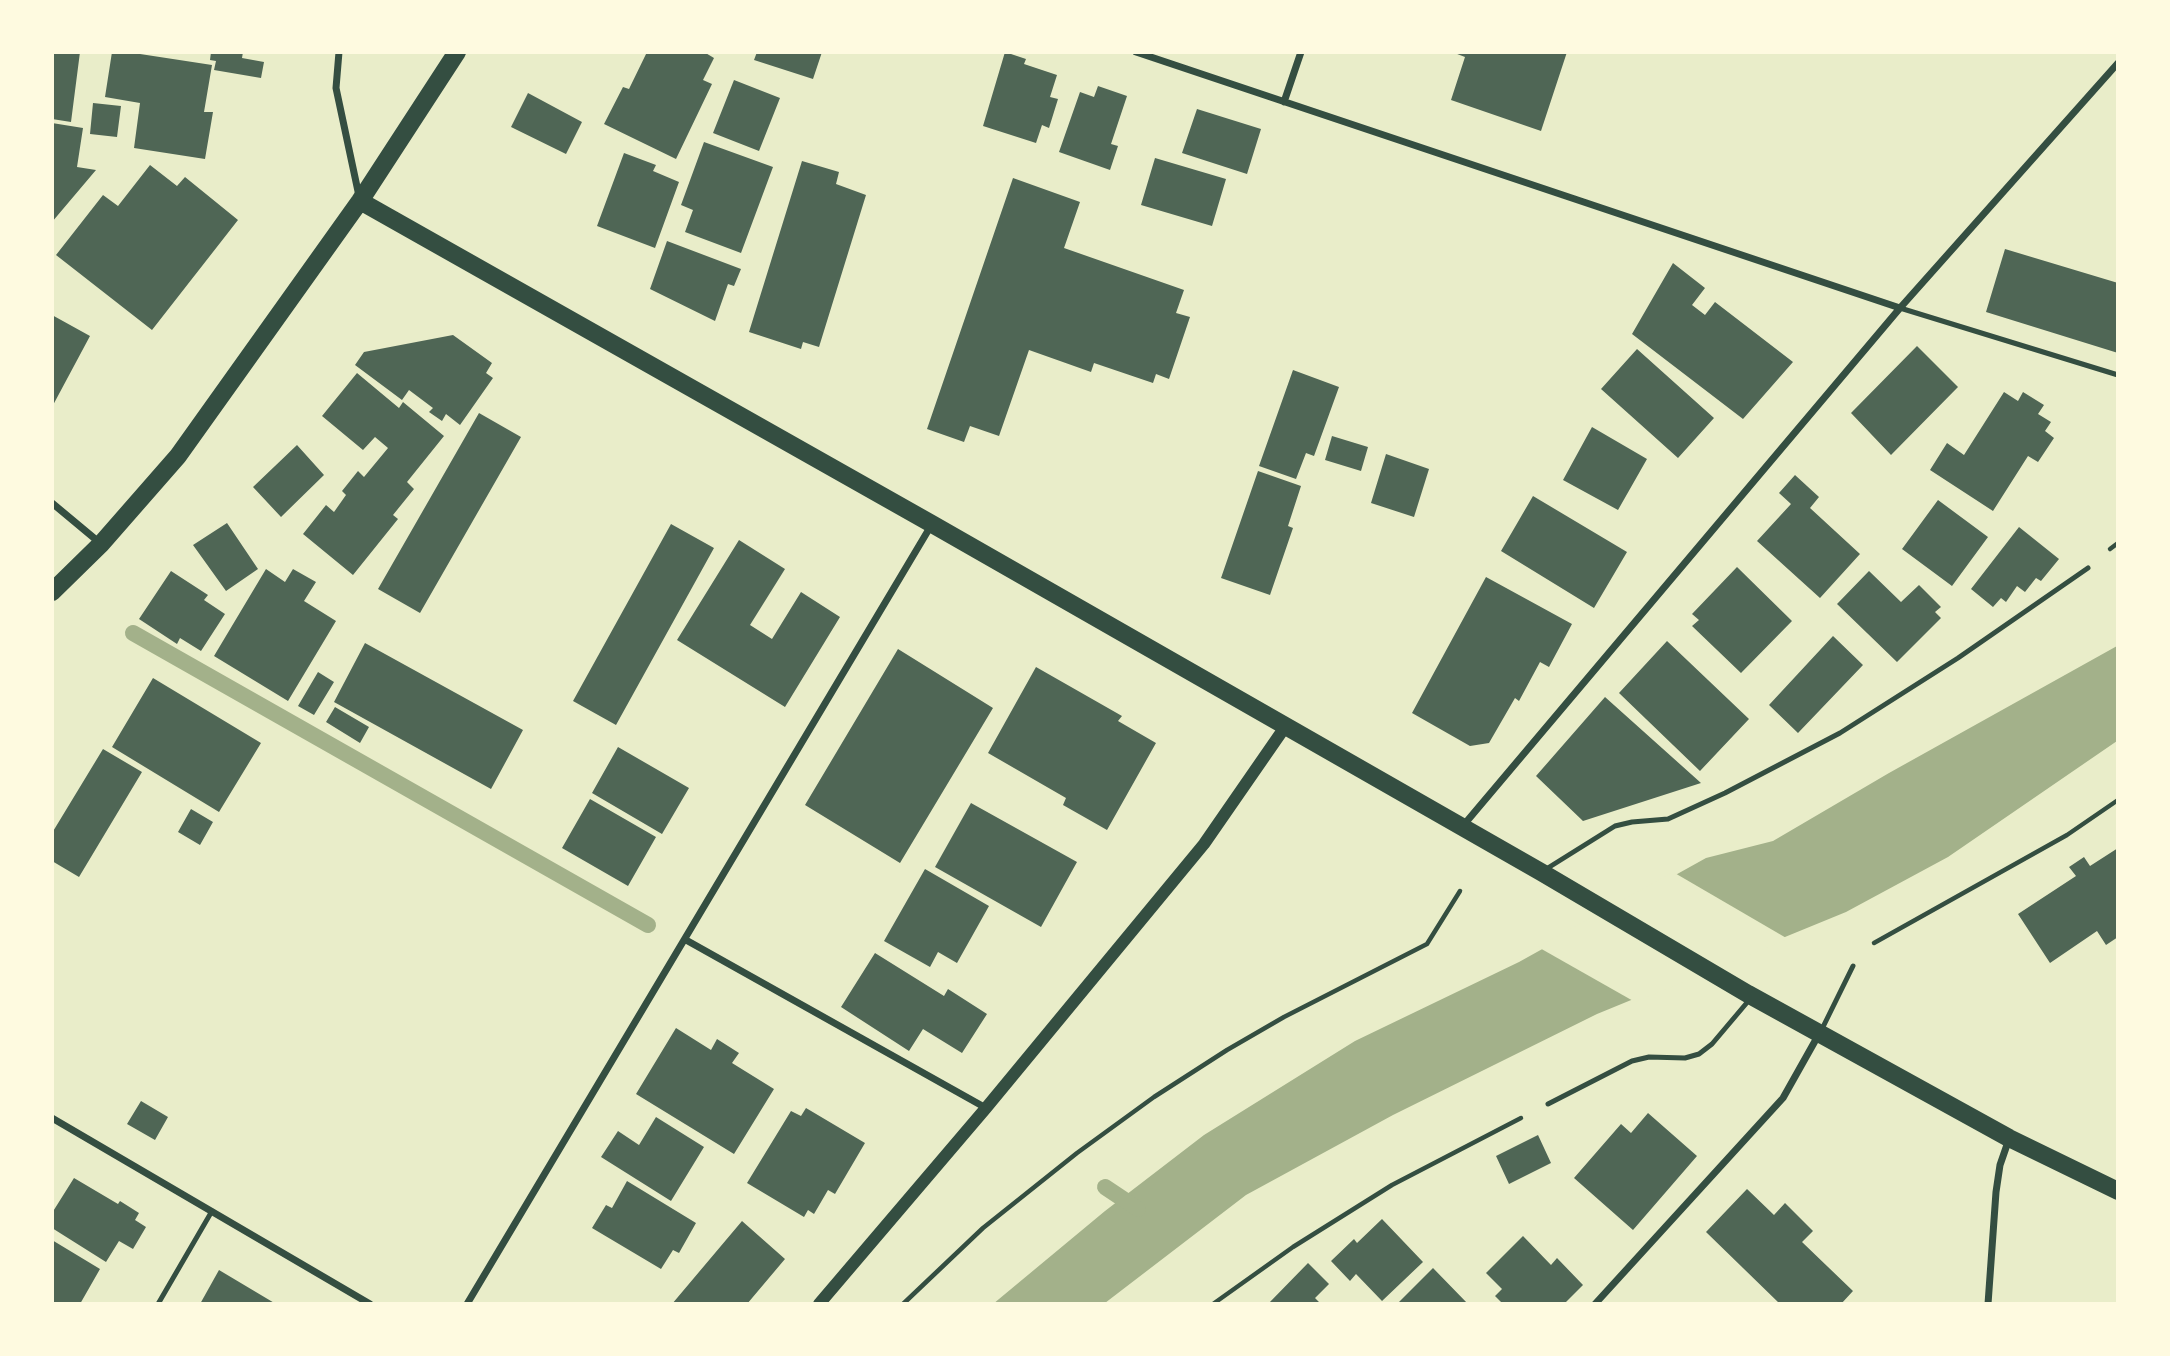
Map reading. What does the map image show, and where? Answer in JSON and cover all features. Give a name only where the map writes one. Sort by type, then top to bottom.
[{"type":"main road","points":[[52,592],[101,544],[178,456],[360,201],[457,52]]},
{"type":"main road","points":[[360,201],[932,524],[1819,1034],[2009,1138],[2118,1191]]},
{"type":"street","points":[[340,52],[336,88],[360,201]]},
{"type":"street","points":[[1136,52],[1900,308]]},
{"type":"street","points":[[1284,102],[1301,52]]},
{"type":"street","points":[[1461,828],[1900,308],[2118,63]]},
{"type":"street","points":[[52,503],[101,544]]},
{"type":"street","points":[[467,1304],[932,524]]},
{"type":"street","points":[[819,1304],[986,1108],[1204,844],[1285,727]]},
{"type":"street","points":[[686,940],[986,1108]]},
{"type":"street","points":[[1595,1304],[1783,1098],[1819,1034]]},
{"type":"street","points":[[52,1118],[370,1304]]},
{"type":"street","points":[[1988,1304],[1996,1192],[2000,1164],[2009,1138]]},
{"type":"lane","points":[[1900,308],[2118,375]]},
{"type":"lane","points":[[1541,872],[1615,826],[1668,819],[1725,793],[1840,733],[1958,658],[2088,568]]},
{"type":"lane","points":[[1819,1034],[1853,966]]},
{"type":"lane","points":[[1548,1104],[1632,1060],[1649,1057],[1685,1058],[1699,1054],[1712,1044],[1750,995]]},
{"type":"lane","points":[[158,1304],[212,1211]]},
{"type":"path","points":[[1853,966],[1861,950],[2067,835],[2118,800]]},
{"type":"path","points":[[903,1304],[983,1228],[1077,1153],[1154,1097],[1284,1017],[1427,944],[1461,891]]},
{"type":"path","points":[[1213,1304],[1293,1247],[1392,1185],[1548,1104]]},
{"type":"shaded area","points":[[2117,646],[2117,741],[1948,857],[1846,912],[1597,1014],[1393,1115],[1246,1195],[1105,1303],[993,1304],[1105,1211],[1204,1135],[1355,1041],[1519,962],[1706,858],[1773,841]]},
{"type":"pier","points":[[1673,872],[1788,939],[1635,1002],[1538,947]]},
{"type":"building","points":[[52,52],[80,52],[71,122],[52,119]]},
{"type":"building","points":[[112,52],[212,65],[204,112],[213,112],[205,159],[134,148],[140,103],[105,97]]},
{"type":"building","points":[[211,52],[243,52],[242,58],[264,62],[261,78],[214,70],[216,61],[210,60]]},
{"type":"building","points":[[647,52],[704,52],[714,58],[703,80],[712,84],[676,159],[604,124],[623,87],[629,89]]},
{"type":"building","points":[[757,52],[822,52],[813,79],[754,60]]},
{"type":"building","points":[[1005,52],[1026,59],[1024,64],[1057,75],[1050,97],[1058,99],[1049,128],[1042,125],[1036,143],[983,126]]},
{"type":"building","points":[[1452,52],[1567,52],[1541,131],[1451,100],[1465,57]]},
{"type":"building","points":[[734,80],[780,98],[759,151],[713,133]]},
{"type":"building","points":[[1098,86],[1127,96],[1111,144],[1118,146],[1110,170],[1059,152],[1080,92],[1094,97]]},
{"type":"building","points":[[528,93],[582,122],[566,154],[511,127]]},
{"type":"building","points":[[93,103],[121,106],[117,137],[90,134]]},
{"type":"building","points":[[1197,109],[1261,129],[1247,174],[1182,153]]},
{"type":"building","points":[[52,123],[83,128],[77,167],[96,170],[52,222]]},
{"type":"building","points":[[704,142],[773,167],[741,253],[685,232],[693,210],[681,205]]},
{"type":"building","points":[[624,153],[656,165],[653,171],[679,182],[655,248],[597,226]]},
{"type":"building","points":[[1155,158],[1226,179],[1212,226],[1141,205]]},
{"type":"building","points":[[802,161],[839,172],[836,184],[866,195],[819,347],[803,342],[801,349],[749,332]]},
{"type":"building","points":[[150,165],[177,186],[185,177],[238,220],[152,330],[56,255],[103,195],[118,206]]},
{"type":"building","points":[[1013,178],[1080,202],[1064,248],[1184,290],[1176,313],[1190,317],[1169,379],[1156,374],[1153,383],[1094,363],[1091,372],[1029,350],[999,436],[970,426],[964,442],[927,429]]},
{"type":"building","points":[[667,241],[741,269],[734,286],[728,284],[715,321],[650,289]]},
{"type":"building","points":[[2005,249],[2118,283],[2118,353],[1986,312]]},
{"type":"building","points":[[1673,263],[1705,288],[1692,305],[1705,315],[1715,302],[1793,362],[1743,419],[1632,334]]},
{"type":"building","points":[[52,315],[90,336],[52,407]]},
{"type":"building","points":[[453,335],[492,363],[486,373],[493,378],[460,425],[446,414],[442,421],[429,412],[433,408],[409,390],[402,400],[355,365],[364,352]]},
{"type":"building","points":[[1917,346],[1958,387],[1891,455],[1851,413]]},
{"type":"building","points":[[1637,349],[1714,418],[1678,458],[1601,389]]},
{"type":"building","points":[[1293,370],[1339,387],[1314,456],[1306,453],[1296,479],[1259,466]]},
{"type":"building","points":[[357,373],[399,408],[403,402],[444,436],[407,482],[414,489],[393,515],[398,519],[353,575],[303,534],[326,505],[334,512],[346,495],[342,491],[358,471],[364,477],[388,448],[375,437],[363,450],[322,416]]},
{"type":"building","points":[[2004,392],[2018,401],[2023,392],[2044,405],[2038,414],[2051,422],[2045,431],[2054,438],[2038,462],[2028,456],[1993,511],[1930,470],[1947,443],[1964,455]]},
{"type":"building","points":[[479,413],[521,437],[420,613],[378,589]]},
{"type":"building","points":[[1592,427],[1647,459],[1618,510],[1563,480]]},
{"type":"building","points":[[1332,436],[1368,447],[1361,471],[1325,460]]},
{"type":"building","points":[[297,445],[324,475],[281,517],[253,487]]},
{"type":"building","points":[[1386,454],[1429,469],[1414,517],[1371,503]]},
{"type":"building","points":[[1258,471],[1301,486],[1288,526],[1293,528],[1270,595],[1221,578]]},
{"type":"building","points":[[1795,475],[1819,497],[1810,508],[1860,554],[1820,598],[1757,541],[1791,504],[1779,493]]},
{"type":"building","points":[[1533,496],[1627,552],[1594,608],[1501,551]]},
{"type":"building","points":[[1938,500],[1988,537],[1952,586],[1902,549]]},
{"type":"building","points":[[227,523],[258,569],[226,591],[193,545]]},
{"type":"building","points":[[671,524],[714,548],[616,725],[573,701]]},
{"type":"building","points":[[2019,527],[2059,559],[2041,581],[2036,578],[2025,592],[2017,586],[2006,602],[2001,598],[1993,607],[1971,589]]},
{"type":"building","points":[[739,540],[785,569],[750,625],[772,639],[801,592],[840,617],[785,707],[677,640]]},
{"type":"building","points":[[1737,567],[1792,621],[1741,673],[1692,626],[1699,620],[1692,614]]},
{"type":"building","points":[[266,569],[285,582],[293,569],[316,582],[304,601],[336,621],[288,701],[214,656]]},
{"type":"building","points":[[171,571],[208,595],[204,600],[225,614],[201,651],[180,638],[177,644],[139,619]]},
{"type":"building","points":[[1869,571],[1901,602],[1919,585],[1941,607],[1935,612],[1941,618],[1897,662],[1837,604]]},
{"type":"building","points":[[1486,577],[1572,624],[1549,667],[1540,662],[1519,701],[1515,698],[1489,743],[1470,746],[1412,713]]},
{"type":"building","points":[[1833,636],[1863,665],[1798,733],[1769,705]]},
{"type":"building","points":[[1667,641],[1749,719],[1700,771],[1619,693]]},
{"type":"building","points":[[365,643],[523,730],[491,789],[334,702]]},
{"type":"building","points":[[898,649],[993,708],[900,863],[805,805]]},
{"type":"building","points":[[1036,667],[1122,716],[1118,721],[1156,743],[1107,830],[1063,805],[1066,798],[988,753]]},
{"type":"building","points":[[318,672],[334,682],[314,715],[298,706]]},
{"type":"building","points":[[153,678],[261,743],[219,812],[112,747]]},
{"type":"building","points":[[1605,697],[1701,783],[1583,821],[1536,776]]},
{"type":"building","points":[[335,707],[369,727],[360,743],[326,722]]},
{"type":"building","points":[[618,747],[689,788],[662,834],[592,793]]},
{"type":"building","points":[[103,749],[142,772],[79,877],[52,861],[52,833]]},
{"type":"building","points":[[590,799],[656,837],[628,886],[562,848]]},
{"type":"building","points":[[971,803],[1077,862],[1041,927],[935,867]]},
{"type":"building","points":[[191,809],[213,822],[200,845],[178,832]]},
{"type":"building","points":[[2118,848],[2118,937],[2106,945],[2097,931],[2050,963],[2018,914],[2076,876],[2069,867],[2084,857],[2090,866]]},
{"type":"building","points":[[925,869],[989,906],[957,963],[938,952],[930,967],[884,941]]},
{"type":"building","points":[[875,953],[944,996],[948,989],[987,1014],[962,1053],[923,1029],[909,1051],[841,1007]]},
{"type":"building","points":[[676,1028],[711,1050],[717,1039],[739,1053],[732,1063],[774,1089],[734,1154],[636,1094]]},
{"type":"building","points":[[141,1101],[168,1117],[155,1140],[127,1124]]},
{"type":"building","points":[[806,1108],[865,1143],[835,1194],[828,1190],[814,1214],[808,1210],[804,1217],[747,1183],[791,1111],[801,1116]]},
{"type":"building","points":[[1648,1113],[1697,1156],[1633,1230],[1574,1178],[1621,1124],[1631,1133]]},
{"type":"building","points":[[656,1117],[704,1147],[671,1201],[601,1157],[618,1131],[639,1145]]},
{"type":"building","points":[[1538,1135],[1551,1163],[1509,1184],[1496,1156]]},
{"type":"building","points":[[74,1178],[139,1213],[135,1220],[146,1227],[133,1249],[119,1241],[106,1262],[52,1228],[52,1213]]},
{"type":"building","points":[[627,1181],[696,1223],[679,1253],[673,1250],[661,1269],[592,1228],[606,1205],[612,1208]]},
{"type":"building","points":[[1747,1189],[1774,1215],[1785,1203],[1813,1231],[1802,1242],[1853,1291],[1841,1304],[1780,1304],[1706,1232]]},
{"type":"building","points":[[1382,1219],[1423,1262],[1382,1301],[1356,1274],[1350,1281],[1331,1261],[1354,1239],[1357,1243]]},
{"type":"building","points":[[742,1221],[785,1259],[747,1304],[672,1304]]},
{"type":"building","points":[[1523,1236],[1551,1265],[1557,1258],[1583,1285],[1564,1304],[1503,1304],[1495,1296],[1502,1289],[1486,1273]]},
{"type":"building","points":[[52,1240],[100,1269],[80,1304],[52,1304]]},
{"type":"building","points":[[1308,1263],[1329,1284],[1315,1298],[1321,1304],[1268,1304]]},
{"type":"building","points":[[1433,1268],[1468,1304],[1397,1304]]},
{"type":"building","points":[[219,1270],[276,1304],[200,1304]]},
{"type":"waterway","points":[[133,633],[648,925]]},
{"type":"waterway","points":[[1105,1187],[1138,1209]]}]
